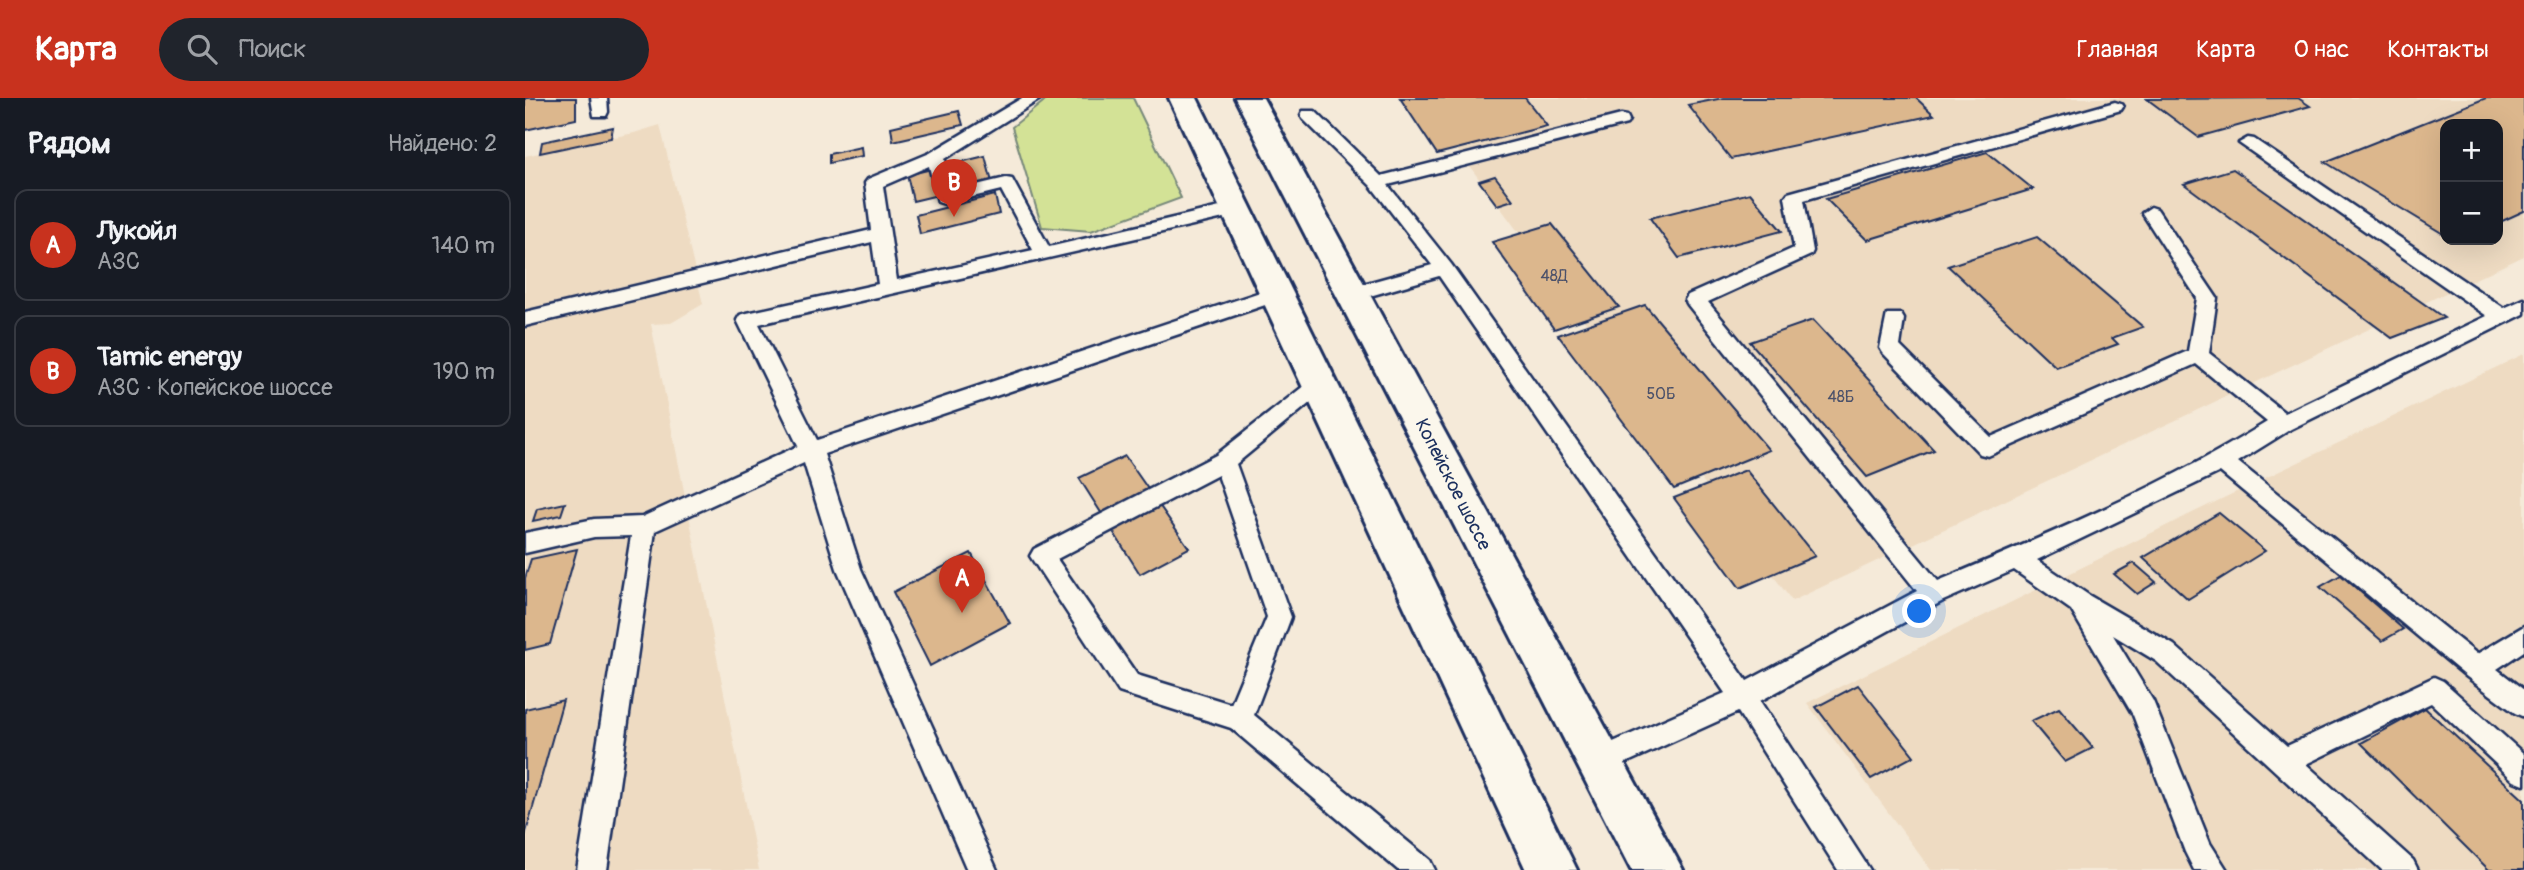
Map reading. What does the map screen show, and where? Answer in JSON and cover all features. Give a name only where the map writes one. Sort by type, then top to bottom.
[{"type":"main road","points":[[1183,98],[1279,293],[1552,870]]},
{"type":"main road","name":"Копейское шоссе","points":[[1249,98],[1356,293],[1598,762],[1658,870]]},
{"type":"lane","points":[[888,289],[874,183],[936,157],[1034,98]]},
{"type":"lane","points":[[1934,594],[1695,300],[1804,251],[1794,197],[2115,107]]},
{"type":"lane","points":[[1309,115],[1377,182],[1444,268],[1744,697],[1855,870]]},
{"type":"lane","points":[[1377,182],[1621,120]]},
{"type":"lane","points":[[2248,143],[2502,316]]},
{"type":"lane","points":[[936,157],[944,198],[1006,183],[1044,254]]},
{"type":"lane","points":[[982,870],[849,569],[811,450],[747,320],[1237,209]]},
{"type":"lane","points":[[2151,214],[2207,298],[2198,355]]},
{"type":"lane","points":[[525,319],[881,234]]},
{"type":"lane","points":[[1356,293],[1444,268]]},
{"type":"lane","points":[[525,543],[594,528],[644,526],[811,450],[1279,293]]},
{"type":"lane","points":[[1598,762],[1744,697],[1934,594],[2017,559],[2222,461],[2283,423],[2524,306]]},
{"type":"lane","points":[[1894,319],[1890,348],[1988,448],[2198,355]]},
{"type":"lane","points":[[2198,355],[2283,423]]},
{"type":"lane","points":[[1321,383],[1224,461],[1042,556],[1128,684],[1239,719],[1420,870]]},
{"type":"lane","points":[[1224,461],[1279,617],[1239,719]]},
{"type":"lane","points":[[2222,461],[2476,669],[2524,705]]},
{"type":"lane","points":[[592,870],[644,526]]},
{"type":"lane","points":[[2017,559],[2081,603],[2165,653],[2403,870]]},
{"type":"lane","points":[[2081,603],[2144,710],[2199,852],[2212,870]]},
{"type":"lane","points":[[2476,669],[2524,637]]},
{"type":"lane","points":[[2284,761],[2434,689],[2524,772]]},
{"type":"shaded area","points":[[1419,98],[2524,98],[2524,256],[1792,601]]},
{"type":"shaded area","points":[[660,125],[703,304],[671,323],[651,324],[759,870],[525,870],[525,156]]},
{"type":"shaded area","points":[[2524,354],[2524,870],[1931,870],[1807,703],[2186,516]]},
{"type":"green space","points":[[1048,98],[1133,98],[1181,198],[1091,231],[1042,227],[1012,127]]},
{"type":"building","points":[[525,98],[576,98],[576,119],[525,130]]},
{"type":"building","points":[[1400,98],[1525,98],[1547,126],[1437,154]]},
{"type":"building","points":[[1723,98],[1916,98],[1934,115],[1731,159],[1688,105]]},
{"type":"building","points":[[2298,98],[2310,106],[2198,137],[2147,99]]},
{"type":"building","points":[[2486,98],[2524,98],[2524,211],[2503,221],[2503,119],[2440,119],[2440,232],[2325,162]]},
{"type":"building","points":[[959,111],[963,125],[893,141],[891,127]]},
{"type":"building","points":[[613,127],[611,138],[540,153],[542,142]]},
{"type":"building","points":[[861,147],[862,156],[829,163],[829,154]]},
{"type":"building","points":[[1987,152],[2033,189],[1867,240],[1826,199]]},
{"type":"building","points":[[985,156],[992,182],[913,201],[907,175]]},
{"type":"building","points":[[2233,169],[2444,318],[2392,338],[2184,184]]},
{"type":"building","points":[[1495,176],[1513,200],[1497,205],[1479,181]]},
{"type":"building","points":[[1750,193],[1782,231],[1679,258],[1650,218]]},
{"type":"building","points":[[995,195],[999,214],[920,234],[916,215]]},
{"type":"building","points":[[1552,224],[1619,307],[1554,329],[1492,242]]},
{"type":"building","points":[[2037,237],[2143,327],[2112,338],[2118,344],[2056,367],[1948,266]]},
{"type":"building","points":[[1645,305],[1769,450],[1674,489],[1558,335]]},
{"type":"building","points":[[1813,320],[1934,450],[1867,477],[1750,342]]},
{"type":"building","points":[[1125,456],[1189,548],[1140,574],[1079,478]]},
{"type":"building","points":[[1746,470],[1815,556],[1740,588],[1674,498]]},
{"type":"building","points":[[565,503],[561,515],[533,521],[537,509]]},
{"type":"building","points":[[2219,513],[2265,551],[2188,599],[2143,558]]},
{"type":"building","points":[[577,549],[550,644],[525,650],[525,578],[531,559]]},
{"type":"building","points":[[971,553],[1010,623],[930,666],[893,592]]},
{"type":"building","points":[[2134,563],[2156,582],[2137,594],[2114,574]]},
{"type":"building","points":[[2341,575],[2403,629],[2382,641],[2320,587]]},
{"type":"building","points":[[1858,685],[1914,756],[1871,779],[1816,707]]},
{"type":"building","points":[[563,700],[525,836],[525,709]]},
{"type":"building","points":[[2059,708],[2093,748],[2065,762],[2031,721]]},
{"type":"building","points":[[2425,708],[2524,800],[2524,870],[2489,870],[2361,743]]},
{"type":"place","name":"Tamic energy","points":[[954,217]]},
{"type":"place","name":"Лукойл","points":[[962,613]]}]
